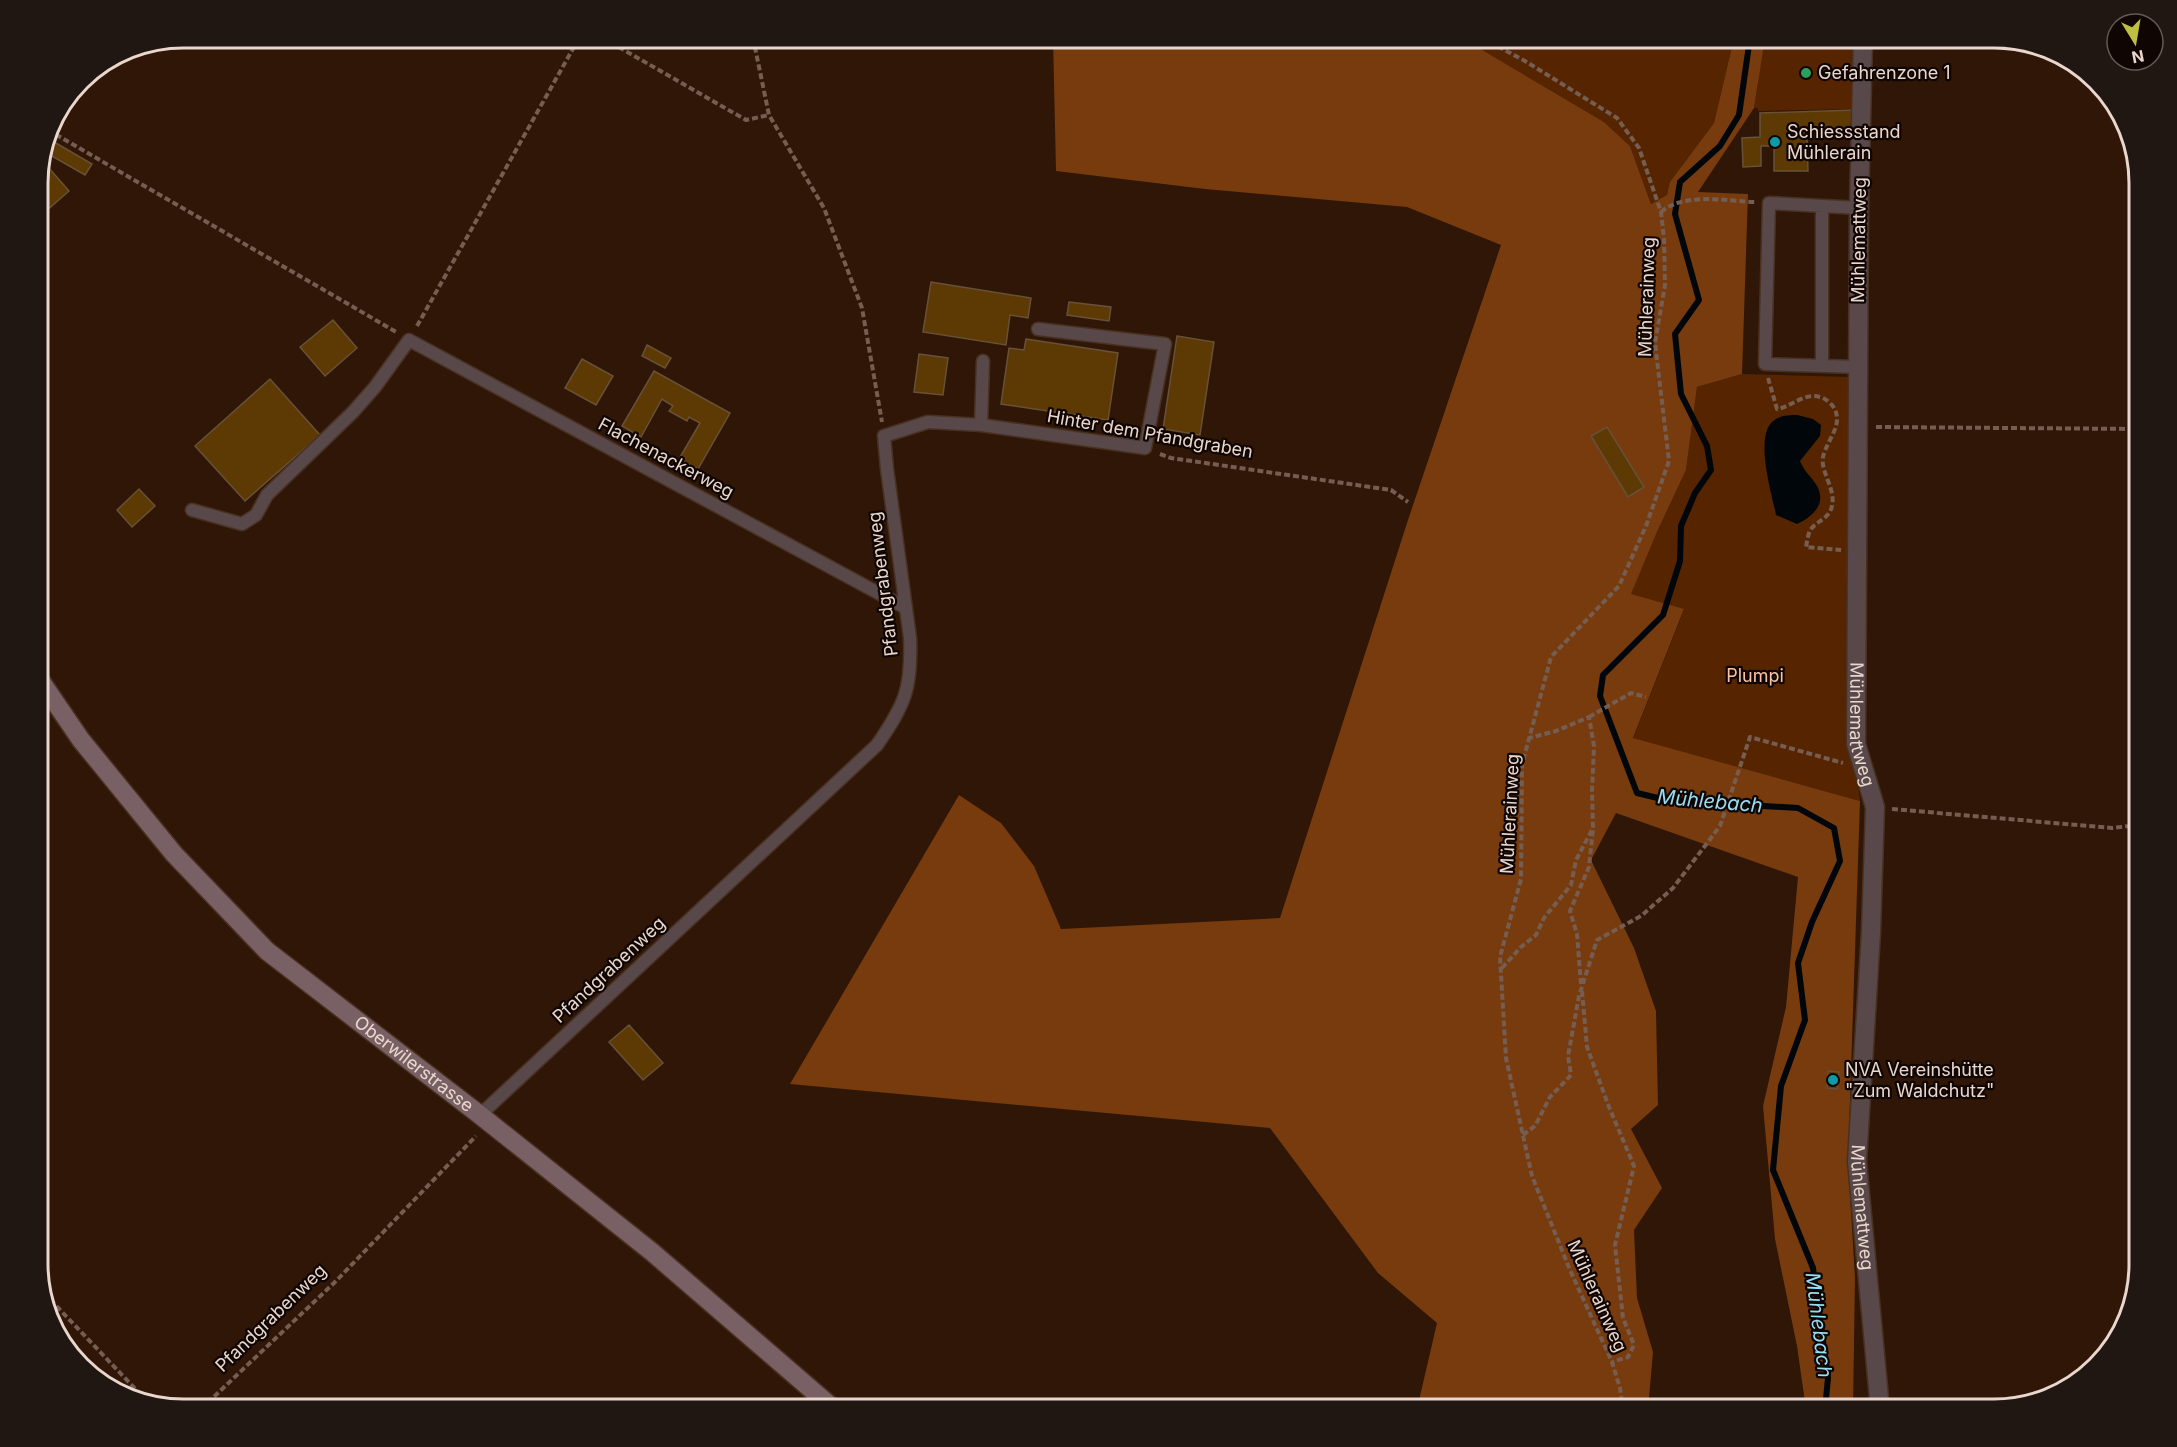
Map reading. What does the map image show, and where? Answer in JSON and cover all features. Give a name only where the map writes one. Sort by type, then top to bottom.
[{"type":"street","name":"Mühlemattweg","points":[[1863,48],[1859,208],[1856,744],[1875,807],[1871,932],[1857,1161],[1880,1399]]},
{"type":"street","name":"Oberwilerstrasse","points":[[48,692],[81,740],[174,854],[267,951],[652,1251],[821,1399]]},
{"type":"lane","points":[[1858,367],[1765,364],[1769,203],[1859,208]]},
{"type":"lane","points":[[1822,206],[1822,366]]},
{"type":"lane","points":[[1038,329],[1165,344],[1145,448]]},
{"type":"lane","points":[[192,510],[242,524],[256,515],[267,495],[353,412],[375,387],[409,339]]},
{"type":"lane","name":"Flachenackerweg","points":[[409,339],[906,608]]},
{"type":"lane","points":[[981,425],[983,361]]},
{"type":"lane","name":"Hinter dem Pfandgraben","points":[[884,436],[928,422],[981,425],[1145,448]]},
{"type":"lane","name":"Pfandgrabenweg","points":[[485,1119],[877,745],[899,713],[907,691],[911,664],[884,436]]},
{"type":"path","points":[[57,135],[409,339],[573,48]]},
{"type":"path","points":[[620,48],[746,120],[769,115]]},
{"type":"path","points":[[755,48],[769,115],[824,208],[862,308],[884,436]]},
{"type":"path","name":"Mühlerainweg","points":[[1501,48],[1617,118],[1639,148],[1661,212],[1665,285],[1655,343],[1669,461],[1646,526],[1618,586],[1551,657],[1522,765],[1521,879],[1500,957],[1506,1058],[1532,1176],[1570,1270],[1612,1362],[1622,1399]]},
{"type":"path","points":[[1661,212],[1670,204],[1684,199],[1769,203]]},
{"type":"path","points":[[1765,364],[1777,409],[1808,397],[1819,396],[1836,410],[1835,432],[1823,457],[1832,491],[1833,505],[1828,516],[1810,530],[1806,547],[1856,552]]},
{"type":"path","points":[[1857,427],[2129,429]]},
{"type":"path","name":"Hinter dem Pfandgraben","points":[[1145,448],[1171,458],[1391,490],[1408,502]]},
{"type":"path","points":[[1529,738],[1556,731],[1589,717],[1631,693],[1646,697]]},
{"type":"path","points":[[1589,717],[1594,746],[1593,828],[1589,867],[1570,911],[1577,934],[1587,1047],[1634,1166],[1615,1245],[1623,1318],[1634,1345],[1628,1357],[1612,1362]]},
{"type":"path","points":[[1523,1135],[1535,1126],[1550,1097],[1571,1075],[1568,1056],[1581,988],[1597,940],[1641,916],[1673,888],[1720,826],[1750,737],[1863,768]]},
{"type":"path","points":[[1875,807],[2112,828],[2129,826]]},
{"type":"path","points":[[1501,969],[1521,947],[1536,935],[1544,918],[1571,885],[1576,860],[1593,828]]},
{"type":"path","name":"Pfandgrabenweg","points":[[213,1399],[334,1283],[485,1119]]},
{"type":"path","points":[[54,1304],[137,1391]]},
{"type":"green space","points":[[1479,48],[1732,48],[1714,123],[1671,181],[1667,195],[1651,204],[1630,146],[1604,122]]},
{"type":"green space","name":"Gefahrenzone 1","points":[[1758,48],[1859,48],[1855,109],[1758,111],[1758,108],[1754,108],[1758,84]]},
{"type":"green space","name":"Plumpi","points":[[1742,374],[1850,377],[1850,538],[1846,689],[1860,801],[1633,739],[1684,610],[1630,595],[1686,470],[1697,387]]},
{"type":"shaded area","points":[[1053,48],[1479,48],[1604,122],[1630,146],[1651,204],[1667,195],[1670,182],[1714,123],[1732,48],[1763,48],[1754,108],[1698,192],[1748,194],[1742,374],[1697,387],[1686,470],[1631,594],[1684,609],[1633,738],[1860,801],[1848,1162],[1855,1277],[1853,1399],[1805,1399],[1797,1346],[1775,1239],[1763,1106],[1786,1007],[1798,877],[1616,813],[1591,860],[1634,948],[1656,1011],[1658,1105],[1631,1129],[1662,1188],[1634,1230],[1637,1298],[1653,1352],[1649,1399],[1419,1399],[1437,1323],[1378,1273],[1270,1128],[790,1084],[959,795],[1001,823],[1034,866],[1061,929],[1280,918],[1408,520],[1501,245],[1407,207],[1205,189],[1056,171]]},
{"type":"shaded area","points":[[1797,415],[1813,419],[1821,425],[1820,436],[1800,461],[1817,486],[1820,493],[1819,504],[1813,514],[1797,524],[1776,515],[1764,448],[1770,424],[1780,417]]},
{"type":"building","name":"Schiessstand Mühlerain","points":[[1855,110],[1856,136],[1807,137],[1808,171],[1774,171],[1774,146],[1761,146],[1761,166],[1743,167],[1742,138],[1760,137],[1760,113]]},
{"type":"building","points":[[54,142],[92,164],[85,175],[51,156]]},
{"type":"building","points":[[49,168],[69,191],[48,209]]},
{"type":"building","points":[[931,282],[1031,298],[1028,318],[1010,315],[1006,345],[923,332]]},
{"type":"building","points":[[1069,302],[1111,307],[1109,321],[1067,315]]},
{"type":"building","points":[[333,320],[357,348],[325,376],[300,347]]},
{"type":"building","points":[[1177,336],[1214,342],[1200,435],[1163,429]]},
{"type":"building","points":[[1026,339],[1118,353],[1108,420],[1001,404],[1009,348],[1024,350]]},
{"type":"building","points":[[647,345],[671,358],[665,368],[642,356]]},
{"type":"building","points":[[919,354],[948,358],[943,395],[914,392]]},
{"type":"building","points":[[582,359],[613,376],[596,405],[565,388]]},
{"type":"building","points":[[654,371],[730,413],[698,469],[679,459],[700,423],[689,417],[687,421],[669,411],[673,406],[662,399],[641,437],[622,426]]},
{"type":"building","points":[[270,379],[320,435],[245,501],[195,446]]},
{"type":"building","points":[[1607,427],[1644,487],[1628,497],[1591,436]]},
{"type":"building","points":[[139,489],[155,506],[132,527],[117,510]]},
{"type":"building","points":[[629,1025],[663,1063],[643,1080],[609,1042]]},
{"type":"building","name":"NVA Vereinshütte \"Zum Waldchutz\"","points":[[1828,1071],[1839,1072],[1837,1089],[1827,1088]]},
{"type":"waterway","name":"Mühlebach","points":[[1749,48],[1739,115],[1720,146],[1680,182],[1675,214],[1699,300],[1675,334],[1681,394],[1707,446],[1711,470],[1695,493],[1681,526],[1680,561],[1663,615],[1603,675],[1600,696],[1637,793],[1666,800],[1798,808],[1834,828],[1840,861],[1812,922],[1798,963],[1805,1020],[1781,1086],[1773,1170],[1813,1268],[1828,1378],[1826,1399]]},
{"type":"place","name":"Gefahrenzone 1","points":[[1806,73]]},
{"type":"place","name":"Schiessstand Mühlerain","points":[[1775,142]]},
{"type":"place","name":"NVA Vereinshütte \"Zum Waldchutz\"","points":[[1833,1080]]}]
